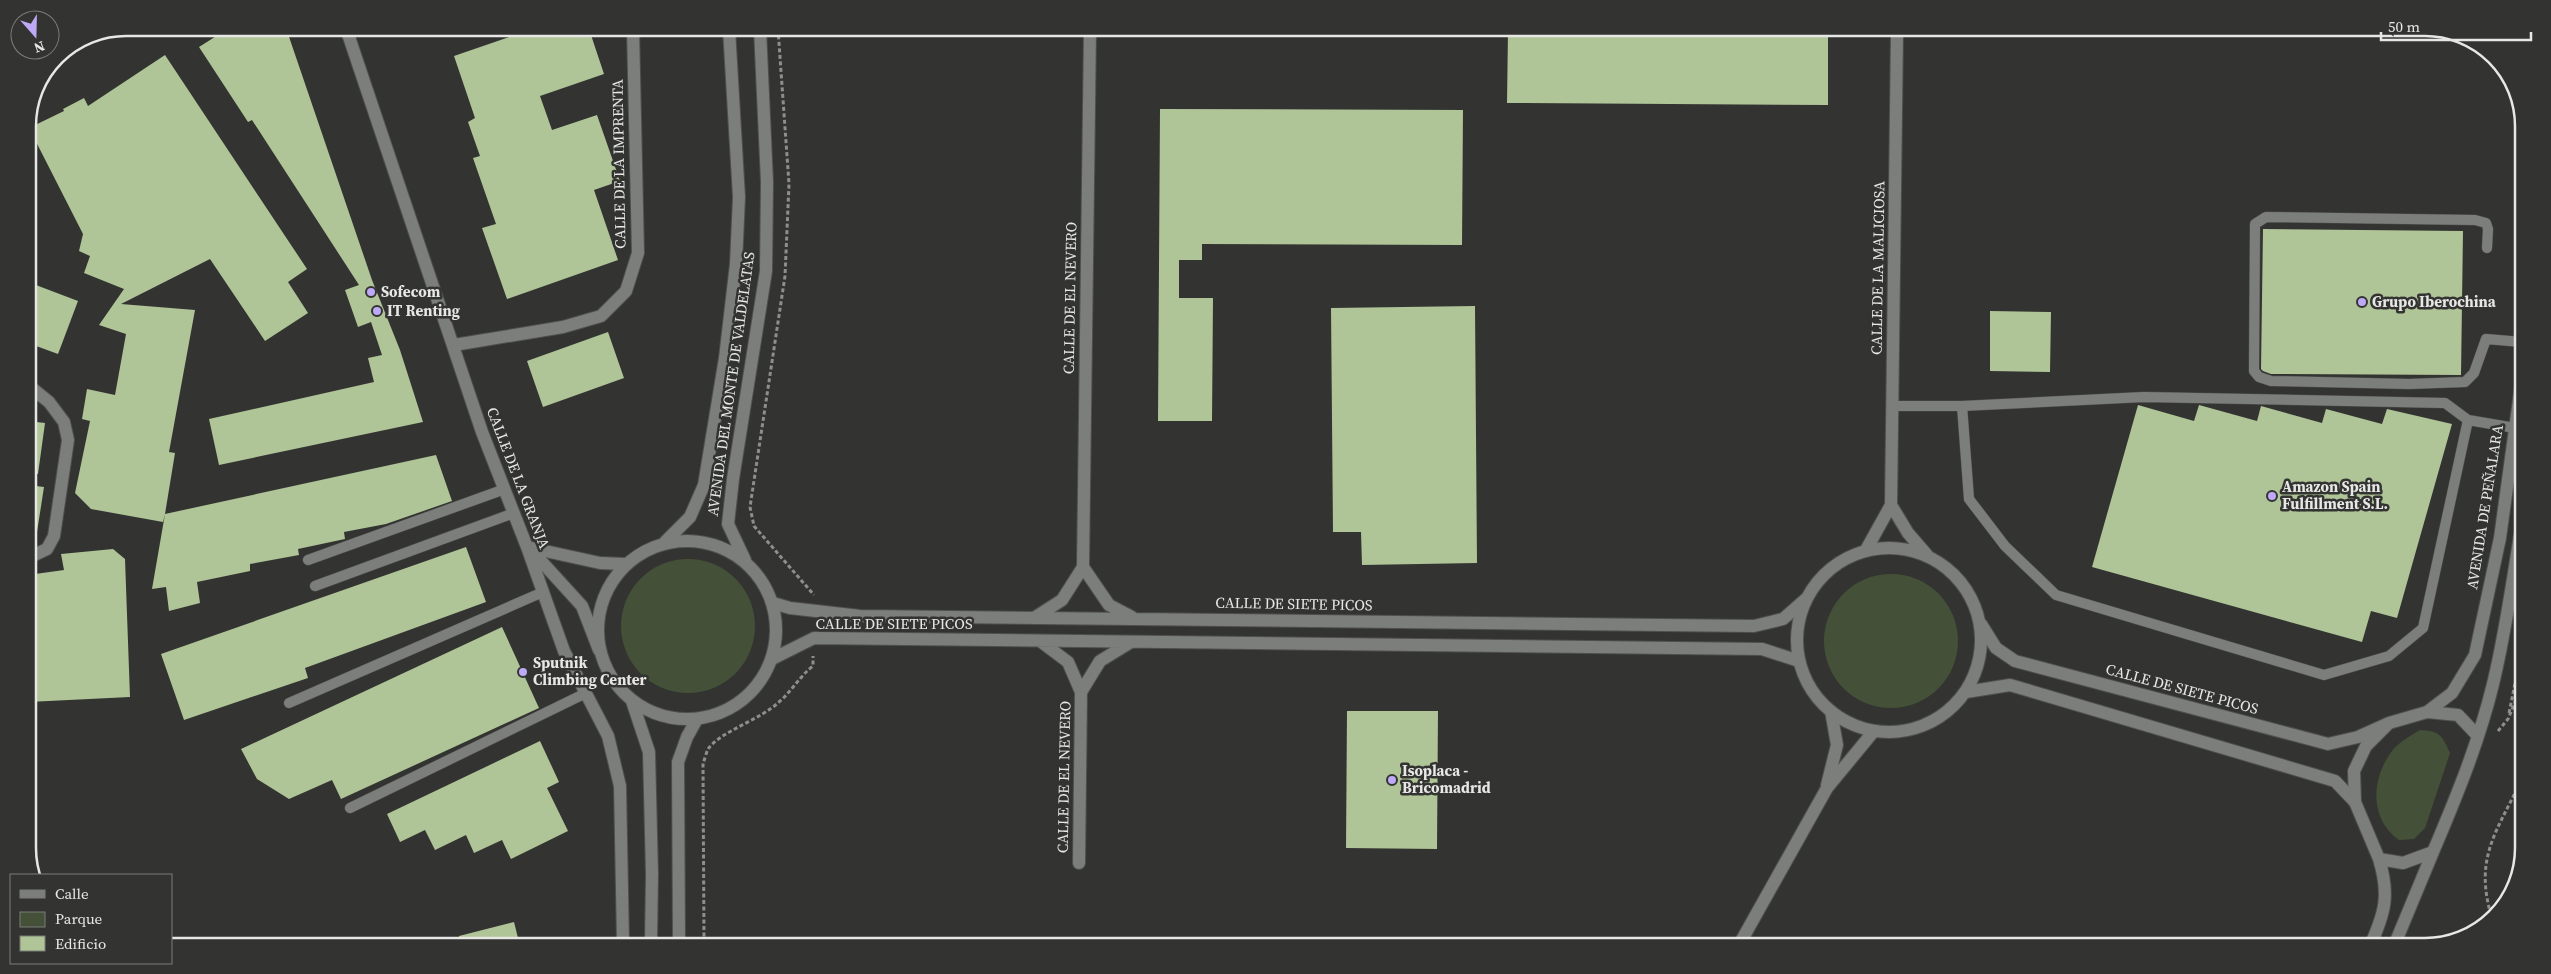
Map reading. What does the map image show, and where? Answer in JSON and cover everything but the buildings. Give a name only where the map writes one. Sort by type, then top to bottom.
[{"type":"street","name":"CALLE DE LA GRANJA","points":[[349,36],[482,432],[527,546],[564,651],[608,736],[620,786],[623,938]]},
{"type":"street","name":"CALLE DE LA IMPRENTA","points":[[454,345],[563,327],[601,316],[626,291],[638,254],[633,36]]},
{"type":"street","name":"AVENIDA DEL MONTE DE VALDELATAS","points":[[665,542],[690,517],[704,485],[725,358],[736,264],[739,197],[729,36]]},
{"type":"street","name":"AVENIDA DEL MONTE DE VALDELATAS","points":[[745,560],[728,524],[733,479],[766,271],[768,182],[760,36]]},
{"type":"street","name":"CALLE DE EL NEVERO","points":[[1082,567],[1090,36]]},
{"type":"street","name":"CALLE DE LA MALICIOSA","points":[[1866,550],[1891,505],[1896,36]]},
{"type":"street","points":[[36,391],[49,402],[64,422],[68,440],[54,536],[47,549],[36,554]]},
{"type":"street","name":"AVENIDA DE PEÑALARA","points":[[2427,712],[2452,693],[2475,655],[2500,538],[2515,428]]},
{"type":"street","points":[[1891,505],[1908,534],[1928,555],[1947,567],[1962,583],[1974,602],[1980,623],[1982,647],[1976,670],[1966,692],[1948,711],[1926,724],[1900,731],[1874,731],[1851,724],[1831,711],[1816,696],[1806,680],[1799,661],[1797,639],[1800,618],[1807,598],[1822,577],[1842,561],[1866,550],[1897,548],[1928,555]]},
{"type":"street","points":[[527,546],[582,606],[599,650],[611,679],[632,701],[663,716],[697,719],[721,713],[743,700],[760,682],[772,659],[777,631],[773,603],[762,580],[745,560],[720,546],[693,540],[665,542],[644,551],[625,564],[606,589],[597,619],[599,650]]},
{"type":"street","points":[[527,546],[600,563],[625,564]]},
{"type":"street","points":[[2397,938],[2459,789],[2493,685],[2515,563]]},
{"type":"street","points":[[1034,618],[1062,600],[1082,567],[1109,605],[1135,619]]},
{"type":"street","name":"CALLE DE SIETE PICOS","points":[[773,603],[815,611],[860,616],[1754,626],[1783,619],[1807,598]]},
{"type":"street","name":"CALLE DE SIETE PICOS","points":[[1980,623],[1996,648],[2015,661],[2328,744],[2358,737],[2389,723]]},
{"type":"street","name":"CALLE DE SIETE PICOS","points":[[772,659],[814,638],[1762,649],[1799,661]]},
{"type":"street","name":"CALLE DE EL NEVERO","points":[[1040,641],[1068,662],[1081,692],[1079,863]]},
{"type":"street","name":"CALLE DE EL NEVERO","points":[[1081,692],[1100,661],[1132,642]]},
{"type":"street","points":[[1966,692],[2010,685],[2336,780],[2355,802],[2379,859],[2385,880],[2383,918],[2374,938]]},
{"type":"street","points":[[632,701],[649,752],[652,874],[651,938]]},
{"type":"street","points":[[1827,788],[1837,745],[1831,711]]},
{"type":"street","points":[[2355,802],[2354,770],[2366,746],[2389,723],[2427,712],[2458,715],[2477,735]]},
{"type":"street","points":[[679,938],[678,762],[687,737],[697,719]]},
{"type":"street","points":[[1742,938],[1827,788],[1874,731]]},
{"type":"street","points":[[2379,859],[2403,863],[2433,852]]},
{"type":"street","points":[[645,938],[650,916]]},
{"type":"lane","points":[[2487,248],[2488,230],[2486,223],[2474,220],[2266,218],[2256,224],[2254,371],[2259,377],[2271,381],[2409,384],[2465,382],[2474,373],[2486,339],[2515,341]]},
{"type":"lane","points":[[1892,406],[1962,406],[2144,397],[2445,404],[2468,420],[2515,428]]},
{"type":"lane","points":[[1962,406],[1969,499],[2005,546],[2056,595],[2324,675],[2389,656],[2423,628],[2468,420]]},
{"type":"lane","points":[[308,560],[505,489]]},
{"type":"lane","points":[[315,586],[514,513]]},
{"type":"lane","points":[[289,703],[543,592]]},
{"type":"lane","points":[[350,808],[586,693]]},
{"type":"path","points":[[775,340],[750,507],[754,526],[799,580],[807,584],[815,597],[815,611]]},
{"type":"path","points":[[704,938],[703,763],[708,749],[723,735],[762,716],[781,701],[799,677],[813,666],[814,638]]},
{"type":"path","points":[[2508,719],[2515,684]]},
{"type":"path","points":[[2477,735],[2496,734],[2508,719],[2515,702]]},
{"type":"path","points":[[2489,909],[2484,890],[2485,864],[2490,843],[2515,793]]},
{"type":"green space","points":[[688,559],[714,564],[736,578],[750,600],[755,626],[750,652],[736,674],[714,688],[688,693],[662,688],[640,674],[626,652],[621,626],[626,600],[640,578],[662,564]]},
{"type":"green space","points":[[1891,574],[1917,579],[1939,593],[1953,615],[1958,641],[1953,667],[1939,689],[1917,703],[1891,708],[1865,703],[1843,689],[1829,667],[1824,641],[1829,615],[1843,593],[1865,579]]},
{"type":"green space","points":[[2420,730],[2432,731],[2440,735],[2450,753],[2425,828],[2414,839],[2399,840],[2382,821],[2376,798],[2377,786],[2385,762],[2392,751],[2401,742]]},
{"type":"place","name":"Sofecom","points":[[371,292]]},
{"type":"place","name":"Grupo Iberochina","points":[[2362,302]]},
{"type":"place","name":"IT Renting","points":[[377,311]]},
{"type":"place","name":"Amazon Spain Fulfillment S.L.","points":[[2272,496]]},
{"type":"place","name":"Sputnik Climbing Center","points":[[523,672]]},
{"type":"place","name":"Isoplaca - Bricomadrid","points":[[1392,780]]}]
